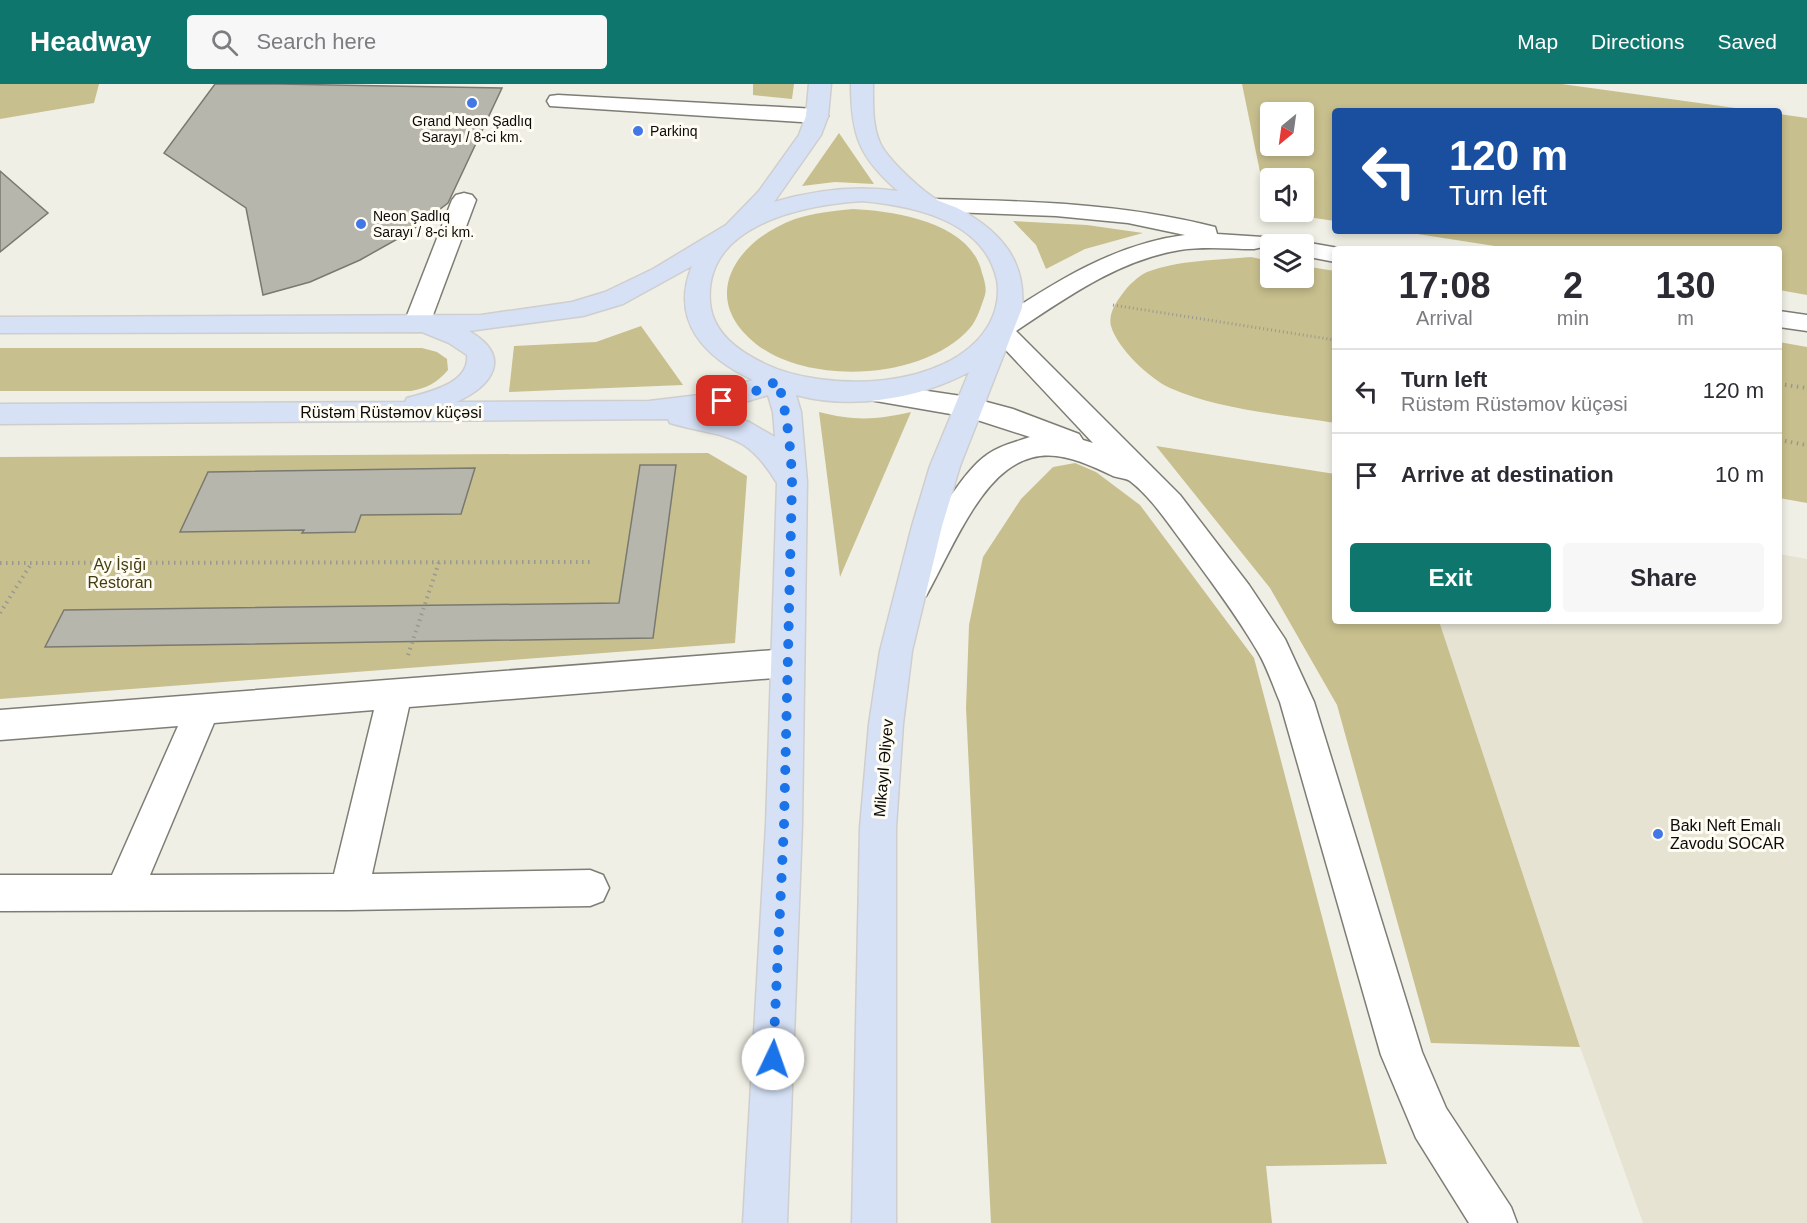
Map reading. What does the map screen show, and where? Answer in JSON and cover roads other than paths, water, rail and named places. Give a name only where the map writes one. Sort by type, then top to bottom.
[{"type":"main road","points":[[820,84],[817,116],[810,135],[788,168],[711,254],[698,281],[698,310],[712,339],[739,363],[778,381],[824,391],[873,392],[921,383],[961,365],[984,348],[1000,330]]},
{"type":"main road","points":[[862,84],[861,115],[871,150],[883,166],[931,206]]},
{"type":"main road","points":[[0,325],[481,322],[574,310],[614,298],[662,274],[761,215],[782,207],[827,196],[862,194],[898,198],[931,206]]},
{"type":"main road","name":"Mikayıl Əliyev","points":[[874,1223],[878,828],[886,723],[895,661],[933,506],[968,407],[1012,301],[1009,271],[993,244],[967,222],[931,206]]},
{"type":"main road","points":[[380,412],[435,400],[454,392],[471,381],[481,366],[480,352],[467,340],[448,331],[417,323]]},
{"type":"main road","points":[[765,1223],[783,837],[792,482],[787,411],[778,381]]},
{"type":"main road","name":"Rüstəm Rüstəmov küçəsi","points":[[0,414],[649,411],[690,408],[722,401],[749,394],[778,381]]},
{"type":"main road","points":[[649,411],[728,426],[757,438],[775,456],[792,482]]},
{"type":"street","points":[[558,101],[817,116]]},
{"type":"street","points":[[417,323],[464,200]]},
{"type":"street","points":[[931,206],[1056,209],[1128,216],[1260,242]]},
{"type":"street","points":[[1260,243],[1181,243],[1132,255],[1086,276],[1000,330],[1169,502],[1238,594],[1273,648],[1297,702],[1402,1055],[1431,1123],[1494,1223]]},
{"type":"street","points":[[1314,251],[1332,254]]},
{"type":"street","points":[[1782,319],[1807,323]]},
{"type":"street","points":[[873,392],[968,407],[1025,423],[1089,450],[1139,478],[1169,502]]},
{"type":"street","points":[[911,593],[967,496],[981,476],[1000,460],[1025,447],[1051,444],[1089,450]]},
{"type":"street","points":[[0,724],[787,663]]},
{"type":"street","points":[[349,892],[396,695]]},
{"type":"street","points":[[123,893],[202,710]]},
{"type":"street","points":[[0,893],[349,892],[590,888]]},
{"type":"place","name":"Grand Neon Şadlıq Sarayı / 8-ci km.","points":[[472,103]]},
{"type":"place","name":"Parkinq","points":[[638,131]]},
{"type":"place","name":"Neon Şadlıq Sarayı / 8-ci km.","points":[[361,224]]},
{"type":"place","name":"Bakı Neft Emalı Zavodu SOCAR","points":[[1658,834]]},
{"type":"park label","name":"Ay İşığı Restoran","points":[[120,573]]}]
